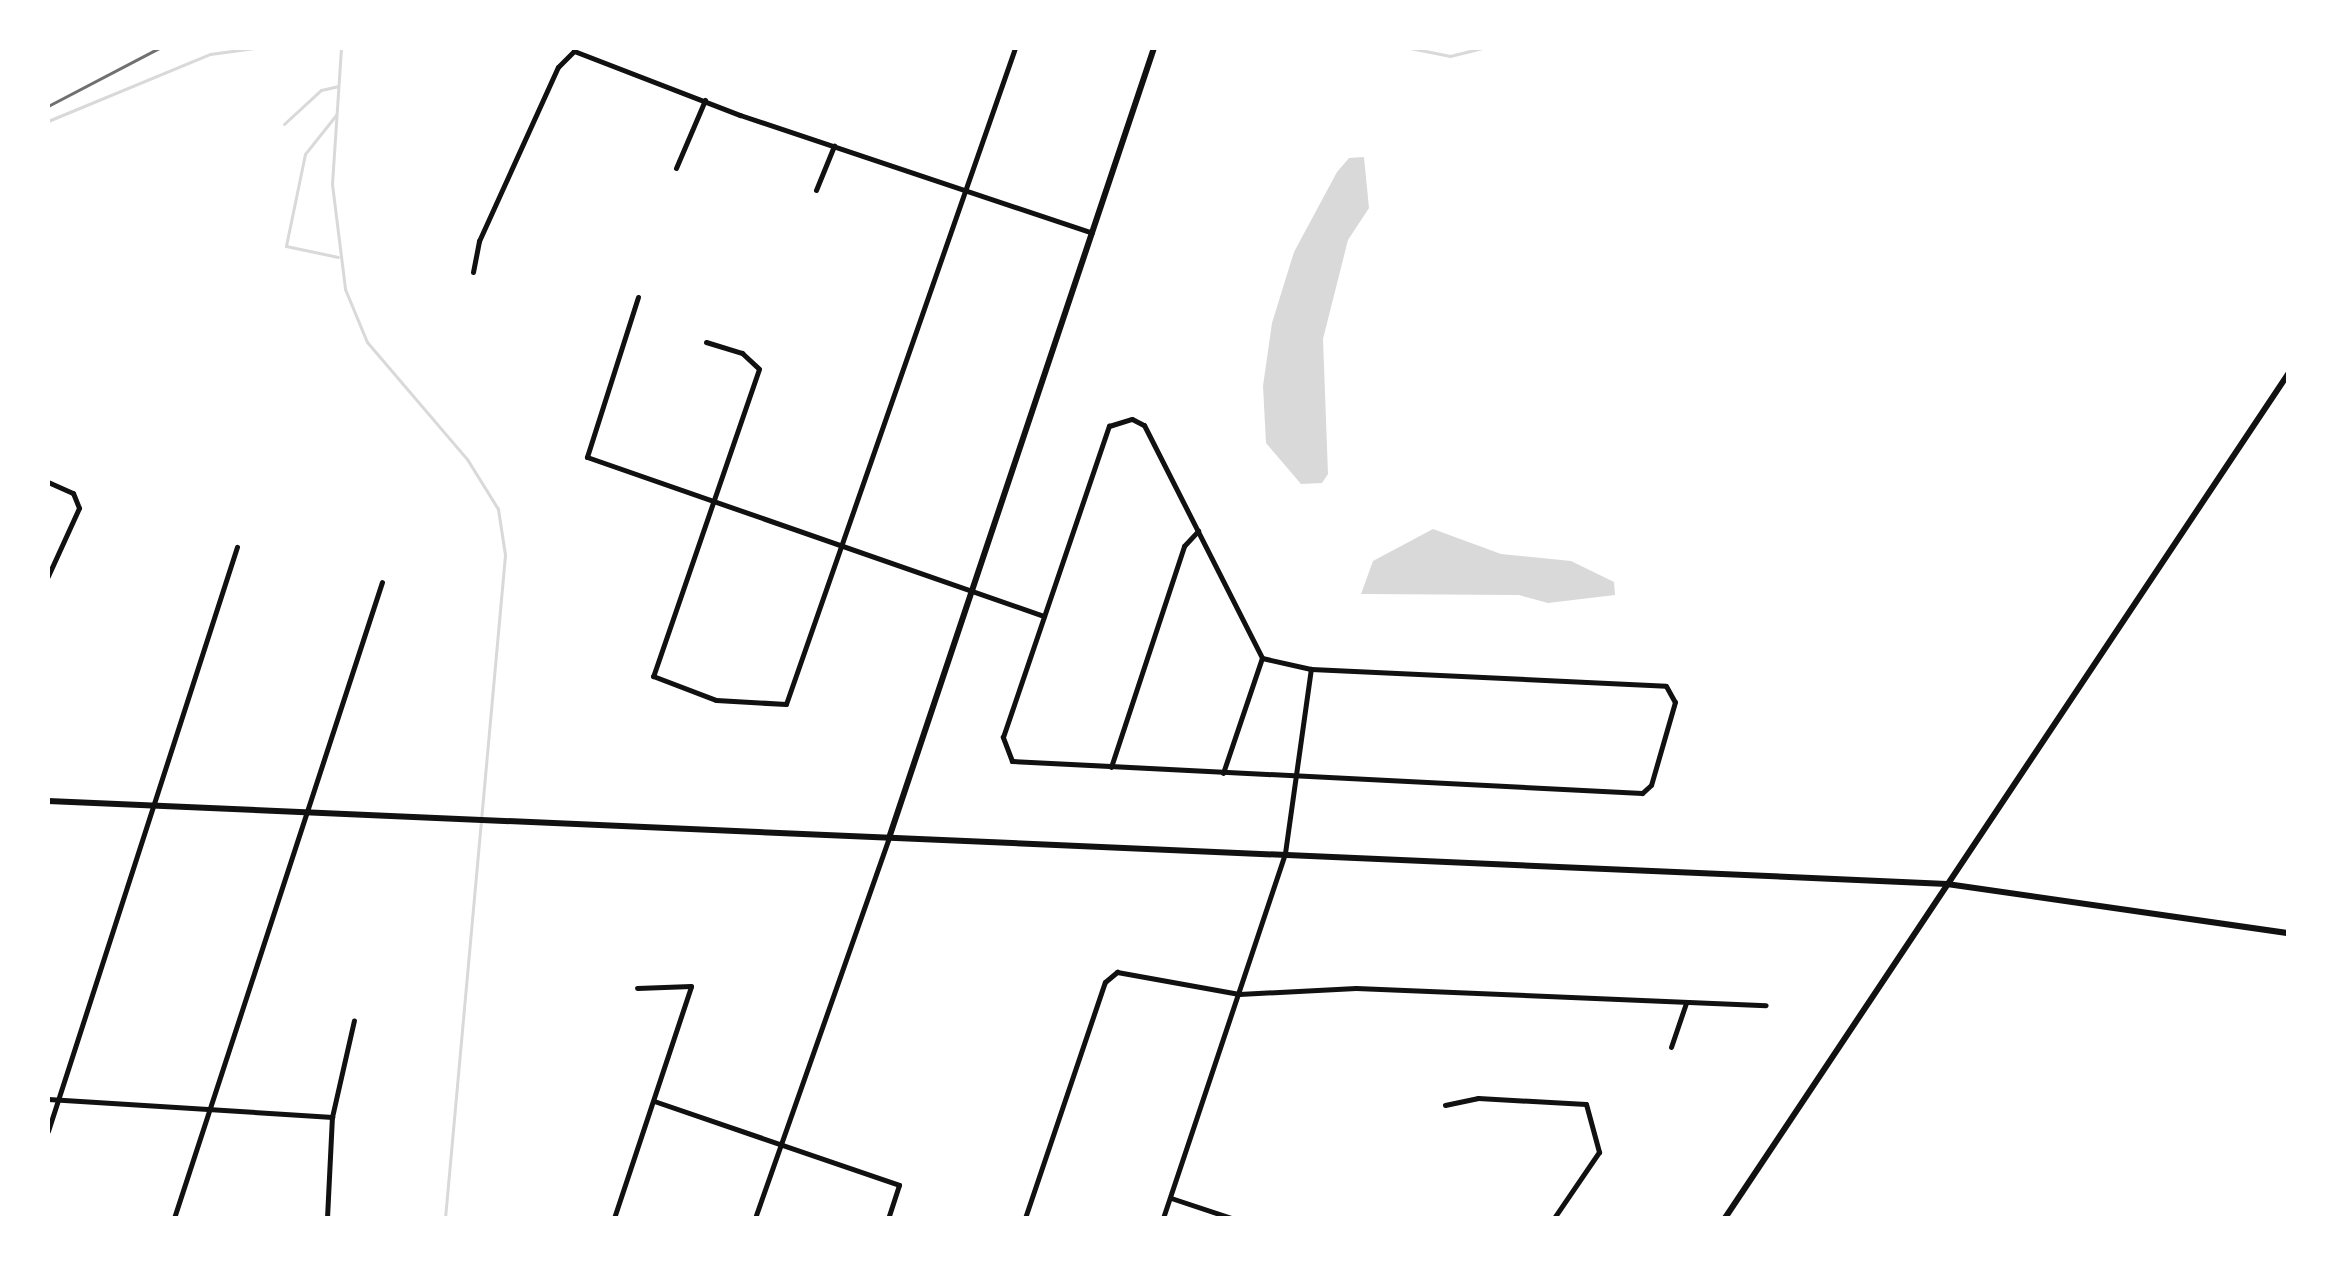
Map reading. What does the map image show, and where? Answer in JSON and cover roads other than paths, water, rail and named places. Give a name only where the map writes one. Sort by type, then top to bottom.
[{"type":"street","points":[[706,342],[742,353],[759,369],[653,676],[716,700],[786,704],[1015,48]]},
{"type":"street","points":[[755,1218],[889,838],[1154,48]]},
{"type":"street","points":[[473,272],[479,241],[551,82],[574,51],[740,115],[1093,233]]},
{"type":"street","points":[[676,168],[705,100]]},
{"type":"street","points":[[816,190],[834,146]]},
{"type":"street","points":[[638,297],[587,457],[1044,616]]},
{"type":"street","points":[[1725,1218],[2288,374]]},
{"type":"street","points":[[1223,773],[1262,658],[1144,425],[1118,420],[1109,426],[1044,616],[1003,751],[1012,761],[1111,767],[1223,773],[1299,777],[1642,793],[1651,785],[1675,702],[1666,686],[1311,669],[1262,658]]},
{"type":"street","points":[[48,482],[73,493],[79,508],[48,576]]},
{"type":"street","points":[[1111,767],[1184,546],[1198,531]]},
{"type":"street","points":[[48,1131],[237,547]]},
{"type":"street","points":[[174,1218],[311,811],[382,582]]},
{"type":"street","points":[[1163,1218],[1285,853],[1299,777],[1311,669]]},
{"type":"street","points":[[48,801],[1947,884],[2288,933]]},
{"type":"street","points":[[1025,1218],[1105,982],[1117,972],[1239,994],[1356,988],[1766,1005]]},
{"type":"street","points":[[614,1218],[691,986],[637,988]]},
{"type":"street","points":[[1671,1047],[1686,1003]]},
{"type":"street","points":[[327,1218],[332,1117],[354,1020]]},
{"type":"street","points":[[1445,1105],[1478,1098],[1586,1104],[1599,1152],[1554,1218]]},
{"type":"street","points":[[48,1099],[332,1117]]},
{"type":"street","points":[[654,1101],[899,1185],[888,1218]]},
{"type":"street","points":[[1171,1198],[1231,1218]]},
{"type":"waterway","points":[[48,121],[210,54],[255,48]]},
{"type":"waterway","points":[[341,48],[332,184],[345,289],[367,342],[467,459],[498,509],[505,555],[445,1218]]},
{"type":"waterway","points":[[1410,48],[1450,56],[1481,48]]},
{"type":"waterway","points":[[284,124],[321,90],[338,86]]},
{"type":"waterway","points":[[336,115],[305,154],[286,246],[338,257]]},
{"type":"railway","points":[[48,106],[159,48]]}]
